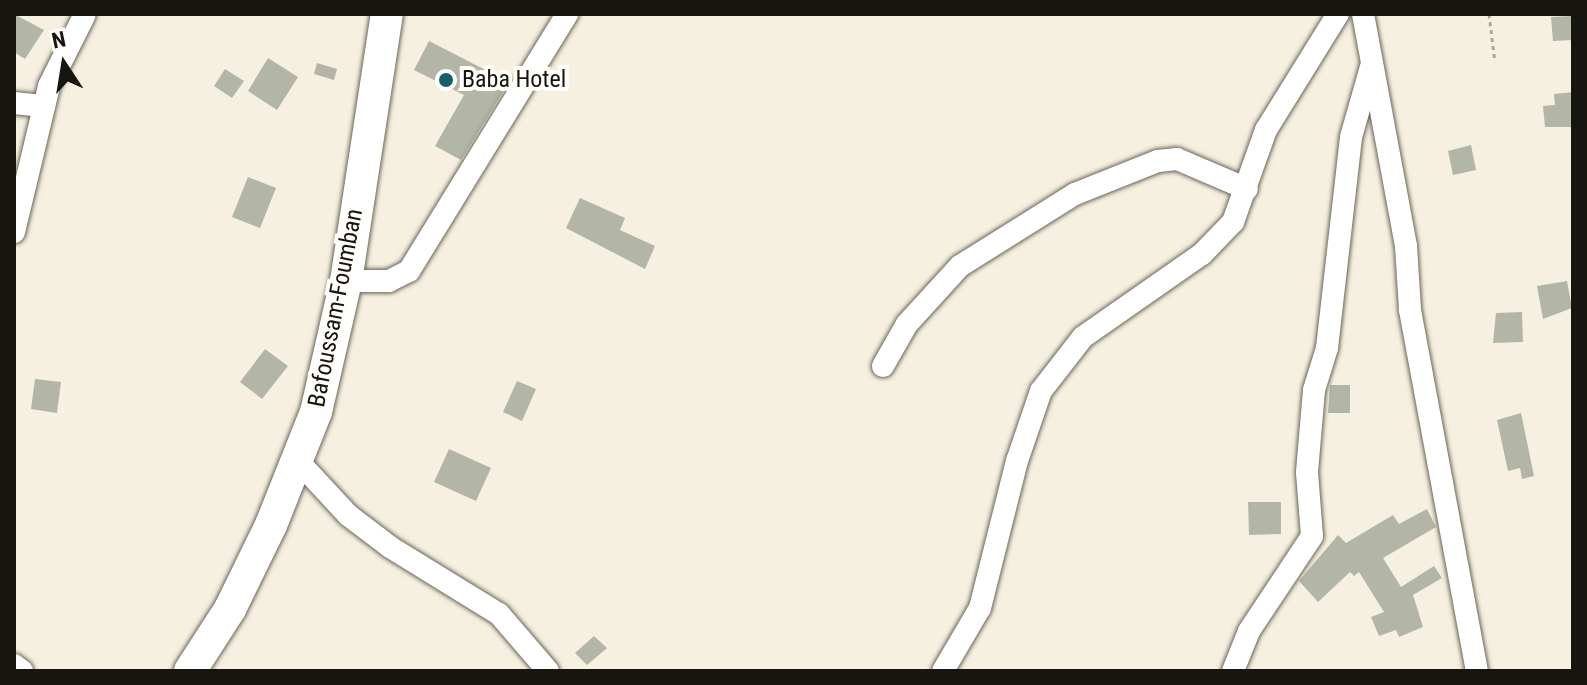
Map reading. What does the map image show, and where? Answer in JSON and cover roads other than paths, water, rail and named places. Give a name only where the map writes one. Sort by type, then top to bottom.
[{"type":"highway","name":"Bafoussam-Foumban","points":[[190,671],[230,609],[298,461],[331,358],[346,281],[387,14]]},
{"type":"street","points":[[14,232],[43,106],[85,14]]},
{"type":"street","points":[[346,281],[389,281],[409,271],[567,14]]},
{"type":"street","points":[[943,671],[980,608],[1017,461],[1041,391],[1083,337],[1219,239],[1247,189],[1266,130],[1338,14]]},
{"type":"street","points":[[1363,14],[1406,246],[1410,310],[1477,671]]},
{"type":"street","points":[[1233,671],[1249,631],[1312,536],[1307,472],[1314,390],[1327,348],[1351,137],[1373,62]]},
{"type":"street","points":[[14,103],[43,106]]},
{"type":"street","points":[[883,366],[907,324],[960,266],[1075,194],[1158,161],[1177,159],[1247,189]]},
{"type":"street","points":[[298,461],[348,515],[390,547],[499,614],[548,671]]},
{"type":"street","points":[[14,665],[22,671]]},
{"type":"place","name":"Baba Hotel","points":[[446,80]]}]
